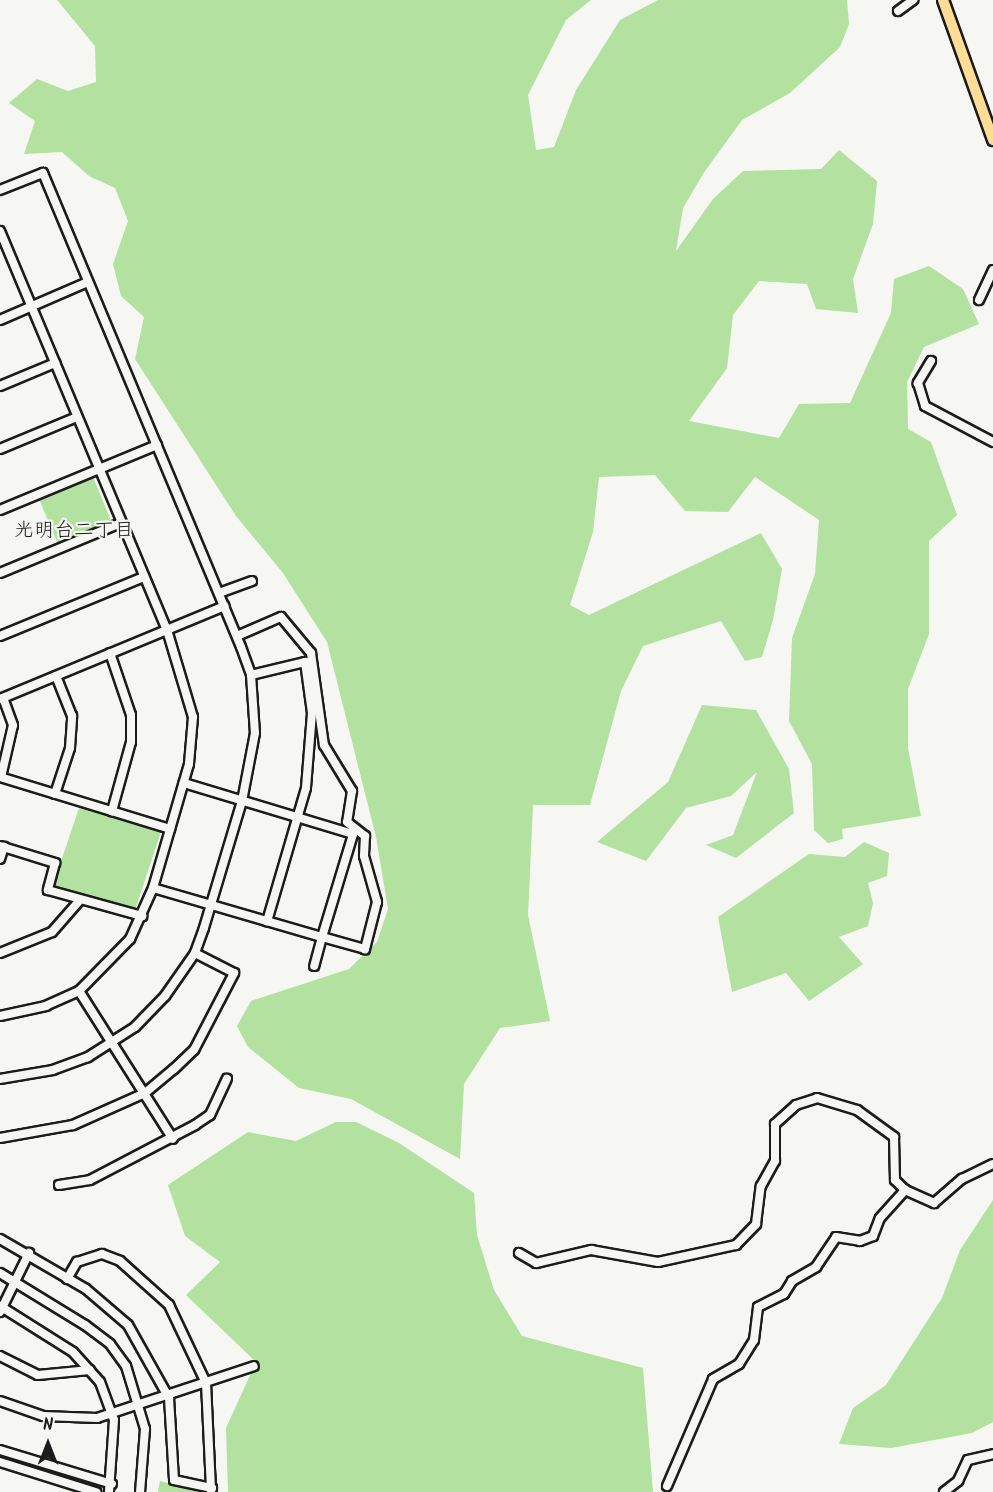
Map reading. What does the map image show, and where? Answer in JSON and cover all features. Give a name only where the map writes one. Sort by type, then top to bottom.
[{"type":"main road","points":[[943,0],[993,140]]},
{"type":"street","points":[[898,11],[913,0]]},
{"type":"street","points":[[0,190],[43,173],[237,636],[251,675],[255,733],[243,801],[195,952],[157,1005],[113,1044],[52,1070],[0,1079]]},
{"type":"street","points":[[0,231],[4,252],[55,363],[167,630],[191,702],[192,748],[153,888],[142,916],[112,962],[79,991],[46,1006],[0,1016]]},
{"type":"street","points":[[979,300],[993,270]]},
{"type":"street","points":[[0,320],[88,282]]},
{"type":"street","points":[[931,361],[918,383],[925,406],[992,444]]},
{"type":"street","points":[[0,386],[55,363]]},
{"type":"street","points":[[0,449],[77,417]]},
{"type":"street","points":[[0,510],[157,445]]},
{"type":"street","points":[[0,573],[121,523]]},
{"type":"street","points":[[0,636],[144,577]]},
{"type":"street","points":[[219,593],[252,581]]},
{"type":"street","points":[[170,828],[0,777],[13,725],[1,699],[225,606]]},
{"type":"street","points":[[153,888],[365,949],[377,902],[364,856],[365,836],[347,822],[352,791],[324,745],[311,652],[281,617],[237,636]]},
{"type":"street","points":[[110,653],[130,715],[130,742],[112,811]]},
{"type":"street","points":[[251,675],[305,662],[312,751],[297,816],[267,921]]},
{"type":"street","points":[[55,794],[72,723],[56,676]]},
{"type":"street","points":[[184,783],[352,834],[314,966]]},
{"type":"street","points":[[0,859],[2,846],[55,863],[48,891],[142,916]]},
{"type":"street","points":[[0,953],[52,932],[80,900]]},
{"type":"street","points":[[0,1138],[59,1130],[145,1093],[194,1050],[234,973],[195,952]]},
{"type":"street","points":[[79,991],[173,1139]]},
{"type":"street","points":[[59,1185],[90,1180],[173,1139],[210,1115],[227,1079]]},
{"type":"street","points":[[519,1253],[536,1263],[591,1250],[658,1262],[736,1245],[756,1224],[761,1186],[775,1161],[775,1124],[796,1105],[816,1098],[857,1110],[894,1137],[895,1180],[905,1190],[934,1203],[962,1179],[993,1164]]},
{"type":"street","points":[[667,1486],[713,1379],[731,1371],[750,1349],[758,1307],[787,1292],[792,1281],[816,1267],[836,1237],[860,1241],[873,1236],[880,1218],[905,1190]]},
{"type":"street","points":[[0,1239],[29,1253],[67,1279],[108,1305],[128,1325],[169,1398],[174,1480],[211,1490],[206,1383],[169,1305],[120,1261],[102,1254],[86,1257],[67,1279]]},
{"type":"street","points":[[0,1450],[110,1488],[112,1415],[90,1370],[1,1308],[29,1253]]},
{"type":"street","points":[[0,1272],[110,1344],[142,1407],[140,1492]]},
{"type":"street","points":[[0,1356],[38,1375],[90,1370]]},
{"type":"street","points":[[0,1401],[63,1419],[112,1415],[169,1398],[254,1366]]},
{"type":"street","points":[[944,1492],[958,1481],[968,1460],[993,1454]]},
{"type":"street","points":[[0,1462],[96,1492]]},
{"type":"green space","points":[[57,0],[591,0],[566,20],[528,95],[536,150],[554,147],[576,90],[620,20],[658,0],[847,0],[849,24],[840,47],[790,93],[742,120],[703,174],[683,208],[676,251],[713,199],[743,171],[821,169],[839,150],[877,181],[873,224],[853,279],[858,313],[816,309],[807,284],[759,281],[733,315],[727,368],[689,421],[779,438],[799,404],[850,403],[891,313],[894,279],[929,266],[963,289],[979,324],[924,347],[907,382],[908,429],[931,442],[957,515],[929,541],[929,634],[908,689],[908,748],[921,816],[842,829],[843,839],[828,843],[814,830],[812,764],[789,721],[792,638],[815,574],[819,520],[755,477],[728,512],[685,511],[655,475],[599,477],[593,532],[570,605],[589,615],[761,533],[782,569],[773,620],[762,657],[745,661],[721,621],[643,646],[621,691],[590,805],[533,805],[528,915],[550,1021],[500,1028],[464,1084],[460,1159],[351,1099],[299,1088],[248,1047],[237,1026],[251,1001],[349,969],[377,942],[388,909],[376,837],[327,642],[283,573],[236,516],[135,359],[144,317],[121,296],[113,264],[128,221],[115,188],[89,176],[62,152],[24,154],[35,121],[9,103],[37,79],[68,91],[96,82],[95,46]]},
{"type":"green space","points":[[93,477],[112,523],[58,544],[39,499]]},
{"type":"green space","points":[[702,705],[756,710],[789,769],[794,813],[736,858],[706,845],[733,835],[757,772],[731,796],[686,808],[646,861],[597,842],[668,782]]},
{"type":"green space","points":[[79,808],[161,832],[135,910],[53,885]]},
{"type":"green space","points":[[864,842],[889,853],[887,876],[868,883],[873,903],[868,926],[839,937],[863,964],[809,1001],[786,973],[732,992],[718,917],[809,854],[845,857]]},
{"type":"green space","points":[[336,1122],[356,1122],[399,1143],[474,1193],[477,1235],[494,1290],[522,1336],[643,1368],[653,1492],[228,1492],[226,1428],[256,1362],[186,1295],[220,1262],[185,1236],[168,1185],[248,1132],[296,1141]]},
{"type":"green space","points":[[993,1200],[993,1422],[972,1433],[891,1448],[839,1444],[853,1408],[886,1385],[942,1298],[960,1250]]},
{"type":"green space","points":[[160,1481],[206,1492],[158,1492]]},
{"type":"district","name":"光明台二丁目","points":[[74,531]]}]
